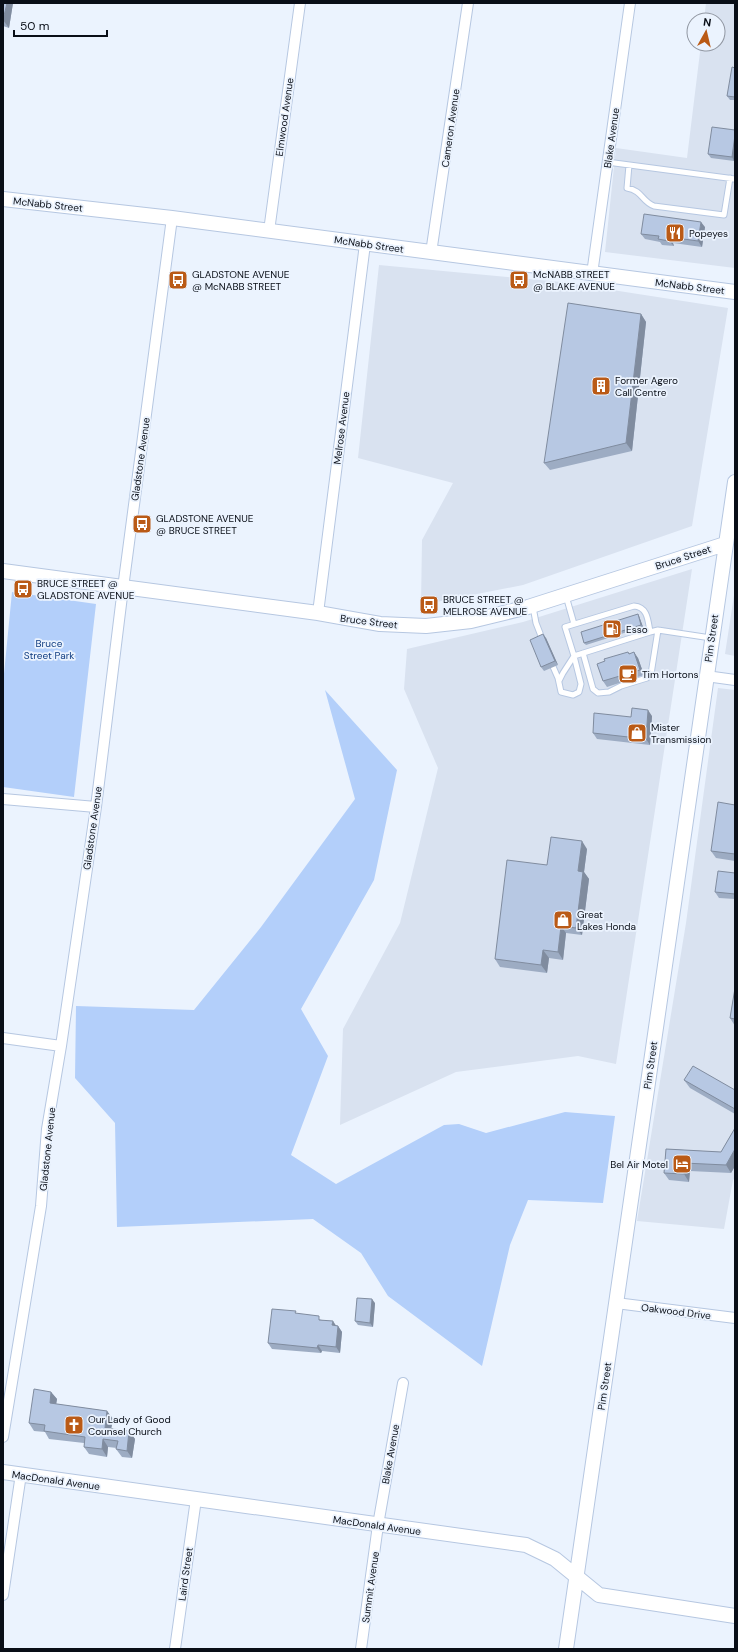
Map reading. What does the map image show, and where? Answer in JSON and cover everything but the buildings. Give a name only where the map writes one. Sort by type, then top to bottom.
[{"type":"main road","name":"McNabb Street","points":[[3,199],[172,218],[735,292]]},
{"type":"main road","name":"Pim Street","points":[[566,1649],[711,638],[735,482]]},
{"type":"main road","name":"Bruce Street","points":[[3,571],[318,613],[380,624],[426,626],[471,621],[533,606],[726,544]]},
{"type":"main road","name":"MacDonald Avenue","points":[[3,1472],[526,1545],[555,1559],[599,1595],[735,1616]]},
{"type":"street","name":"Elmwood Avenue","points":[[269,231],[300,3]]},
{"type":"street","name":"Cameron Avenue","points":[[431,253],[468,3]]},
{"type":"street","name":"Blake Avenue","points":[[592,274],[630,3]]},
{"type":"street","name":"Gladstone Avenue","points":[[3,1437],[41,1206],[47,1129],[61,1046],[96,807],[123,588],[172,218]]},
{"type":"street","name":"Melrose Avenue","points":[[318,613],[365,244]]},
{"type":"street","points":[[706,676],[735,680]]},
{"type":"street","points":[[3,799],[96,807]]},
{"type":"street","points":[[3,1038],[61,1046]]},
{"type":"street","name":"Oakwood Drive","points":[[616,1303],[735,1318]]},
{"type":"street","name":"Blake Avenue","points":[[378,1525],[403,1383]]},
{"type":"street","points":[[3,1595],[21,1474]]},
{"type":"street","name":"Laird Street","points":[[174,1649],[196,1499]]},
{"type":"street","name":"Summit Avenue","points":[[361,1649],[378,1525]]},
{"type":"lane","points":[[607,162],[630,165],[733,179],[724,215],[647,204],[635,190],[627,188],[630,165]]},
{"type":"lane","points":[[566,595],[574,624]]},
{"type":"lane","points":[[533,606],[536,623],[544,644]]},
{"type":"lane","points":[[549,656],[559,682],[561,692],[564,694],[573,695],[579,692],[581,684],[565,627],[634,606],[640,606],[646,612],[650,632]]},
{"type":"lane","points":[[583,653],[593,689],[598,692],[609,692],[620,686],[647,678],[651,674],[658,630]]},
{"type":"lane","points":[[559,682],[574,656],[650,632],[658,630],[711,638]]},
{"type":"shaded area","points":[[706,3],[735,3],[735,268],[605,252],[616,148],[687,158],[700,52],[726,52],[726,12],[705,12]]},
{"type":"shaded area","points":[[379,265],[561,282],[728,308],[692,526],[523,585],[421,605],[422,540],[453,483],[358,458]]},
{"type":"shaded area","points":[[692,569],[616,1064],[578,1056],[456,1072],[340,1125],[343,1029],[400,923],[438,768],[404,689],[407,649],[523,622]]},
{"type":"shaded area","points":[[735,589],[735,656],[725,654]]},
{"type":"shaded area","points":[[718,688],[735,690],[735,1178],[733,1180],[724,1229],[637,1221],[686,923]]},
{"type":"green space","name":"Bruce Street Park","points":[[12,592],[96,604],[74,797],[3,787],[3,684]]},
{"type":"green space","points":[[325,690],[397,770],[374,880],[301,1009],[328,1056],[291,1155],[336,1184],[444,1125],[459,1124],[486,1133],[565,1112],[615,1116],[603,1203],[528,1200],[510,1245],[482,1366],[388,1296],[361,1253],[313,1219],[117,1227],[115,1123],[75,1078],[76,1006],[194,1010],[261,927],[355,799]]},
{"type":"place","name":"Popeyes","points":[[675,233]]},
{"type":"place","name":"GLADSTONE AVENUE @ McNABB STREET","points":[[178,280]]},
{"type":"place","name":"McNABB STREET @ BLAKE AVENUE","points":[[519,280]]},
{"type":"place","name":"Former Agero Call Centre","points":[[601,386]]},
{"type":"place","name":"GLADSTONE AVENUE @ BRUCE STREET","points":[[142,524]]},
{"type":"place","name":"BRUCE STREET @ GLADSTONE AVENUE","points":[[23,589]]},
{"type":"place","name":"BRUCE STREET @ MELROSE AVENUE","points":[[429,605]]},
{"type":"place","name":"Esso","points":[[612,629]]},
{"type":"place","name":"Tim Hortons","points":[[628,674]]},
{"type":"place","name":"Mister Transmission","points":[[637,733]]},
{"type":"place","name":"Great Lakes Honda","points":[[563,920]]},
{"type":"place","name":"Bel Air Motel","points":[[682,1164]]},
{"type":"place","name":"Our Lady of Good Counsel Church","points":[[74,1425]]}]
